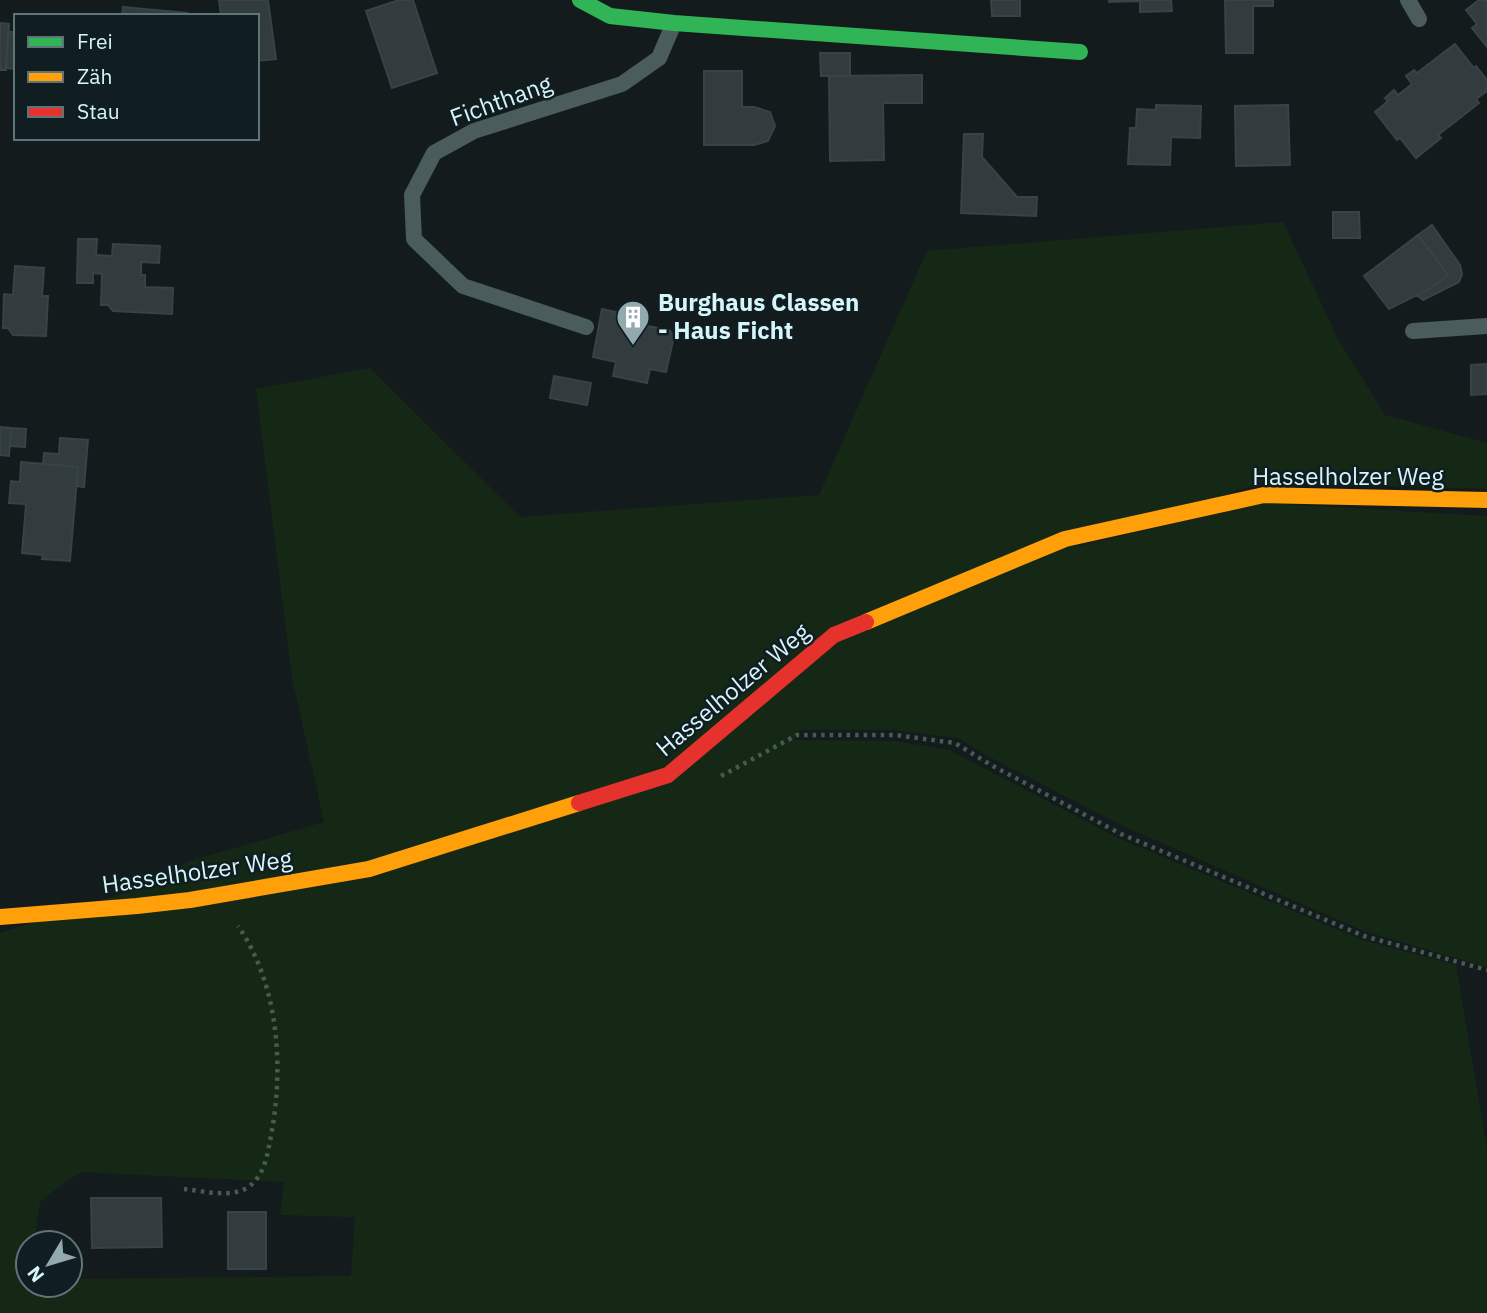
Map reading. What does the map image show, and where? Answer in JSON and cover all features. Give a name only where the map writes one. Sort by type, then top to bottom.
[{"type":"street","points":[[580,0],[610,16],[674,23],[1080,52]]},
{"type":"street","name":"Hasselholzer Weg","points":[[0,917],[137,906],[369,869],[668,775],[834,635],[1065,539],[1264,495],[1487,500]]},
{"type":"lane","points":[[1408,0],[1419,19]]},
{"type":"lane","name":"Fichthang","points":[[586,327],[463,286],[414,239],[412,195],[434,153],[474,131],[622,84],[659,58],[674,23]]},
{"type":"lane","points":[[1413,331],[1487,326]]},
{"type":"path","points":[[719,778],[797,735],[895,735],[955,743],[990,765],[1121,834],[1364,936],[1487,970]]},
{"type":"path","points":[[184,1189],[232,1193],[247,1188],[258,1178],[266,1165],[276,1111],[278,1061],[274,1020],[260,968],[249,942],[229,913],[212,896]]},
{"type":"green space","points":[[1283,222],[1338,339],[1385,415],[1487,443],[1487,489],[1263,482],[1069,548],[1264,503],[1487,516],[1487,967],[1364,931],[1123,826],[958,738],[895,730],[799,730],[794,740],[895,741],[949,750],[1120,839],[1363,940],[1456,965],[1487,1148],[1487,1313],[0,1313],[0,933],[137,889],[187,862],[324,822],[292,678],[256,389],[370,368],[520,517],[819,495],[927,251]],"holes":[[[82,1172],[284,1182],[280,1215],[355,1217],[351,1276],[84,1279],[84,1299],[14,1299],[14,1229],[36,1229],[40,1202]]]},
{"type":"building","points":[[219,0],[268,0],[276,59],[259,61],[259,14],[221,14]]},
{"type":"building","points":[[399,0],[413,0],[437,73],[392,88],[366,11]]},
{"type":"building","points":[[991,0],[1020,0],[1020,16],[992,16]]},
{"type":"building","points":[[1109,0],[1171,0],[1172,11],[1140,12],[1140,1]]},
{"type":"building","points":[[1225,0],[1273,0],[1273,6],[1253,6],[1253,53],[1226,53]]},
{"type":"building","points":[[1479,0],[1487,0],[1487,47],[1472,28],[1477,24],[1466,10]]},
{"type":"building","points":[[123,7],[187,13],[187,14],[122,14]]},
{"type":"building","points":[[0,23],[9,24],[6,70],[0,70]]},
{"type":"building","points":[[8,32],[14,32],[14,69],[6,68]]},
{"type":"building","points":[[1455,44],[1487,80],[1487,91],[1476,99],[1479,103],[1438,135],[1441,138],[1416,158],[1400,138],[1397,140],[1375,112],[1388,101],[1385,98],[1394,90],[1398,95],[1412,84],[1406,76],[1414,70],[1417,73]]},
{"type":"building","points":[[820,53],[850,53],[850,76],[821,76]]},
{"type":"building","points":[[704,71],[742,71],[742,107],[754,107],[770,112],[775,126],[768,141],[754,145],[704,145]]},
{"type":"building","points":[[922,75],[922,103],[883,103],[884,160],[830,161],[829,76]]},
{"type":"building","points":[[1156,105],[1201,106],[1200,138],[1171,137],[1170,165],[1128,164],[1130,128],[1136,128],[1137,109],[1156,110]]},
{"type":"building","points":[[1288,105],[1290,165],[1236,166],[1235,106]]},
{"type":"building","points":[[964,134],[983,134],[982,157],[1017,197],[1037,197],[1036,216],[961,213]]},
{"type":"building","points":[[1333,212],[1359,212],[1360,238],[1333,238]]},
{"type":"building","points":[[1432,225],[1460,265],[1462,274],[1459,282],[1423,300],[1417,295],[1448,275],[1418,235]]},
{"type":"building","points":[[1418,235],[1448,275],[1431,288],[1389,309],[1364,276]]},
{"type":"building","points":[[78,239],[97,239],[96,255],[112,256],[113,244],[160,246],[159,263],[141,262],[141,275],[145,275],[145,287],[173,288],[172,314],[113,311],[108,305],[101,305],[102,274],[93,273],[93,283],[77,283]]},
{"type":"building","points":[[15,266],[44,268],[42,296],[48,296],[46,336],[13,335],[8,328],[3,328],[4,294],[13,295]]},
{"type":"building","name":"Burghaus Classen - Haus Ficht","points":[[602,309],[643,318],[642,325],[669,330],[674,336],[666,372],[650,369],[647,383],[613,376],[616,362],[593,357]]},
{"type":"building","points":[[1487,364],[1487,394],[1471,395],[1471,365]]},
{"type":"building","points":[[554,376],[591,383],[587,405],[550,398]]},
{"type":"building","points":[[0,427],[11,428],[9,456],[0,455]]},
{"type":"building","points":[[11,428],[26,429],[25,447],[10,446]]},
{"type":"building","points":[[60,438],[88,440],[84,487],[77,486],[78,467],[43,464],[44,453],[59,454]]},
{"type":"building","points":[[21,462],[78,467],[70,561],[42,559],[43,555],[22,553],[26,504],[9,503],[11,481],[20,482]]},
{"type":"building","points":[[91,1198],[161,1198],[162,1247],[92,1248]]},
{"type":"building","points":[[228,1212],[266,1212],[266,1269],[228,1269]]},
{"type":"traffic: fast","points":[[580,0],[610,16],[674,23],[1080,52]]},
{"type":"traffic: slow","points":[[866,622],[1065,539],[1264,495],[1487,500]]},
{"type":"traffic: slow","points":[[0,917],[190,900],[369,869],[579,803]]},
{"type":"traffic: jam","points":[[579,803],[668,775],[834,635],[866,622]]},
{"type":"place","name":"Burghaus Classen - Haus Ficht","points":[[633,347]]}]
